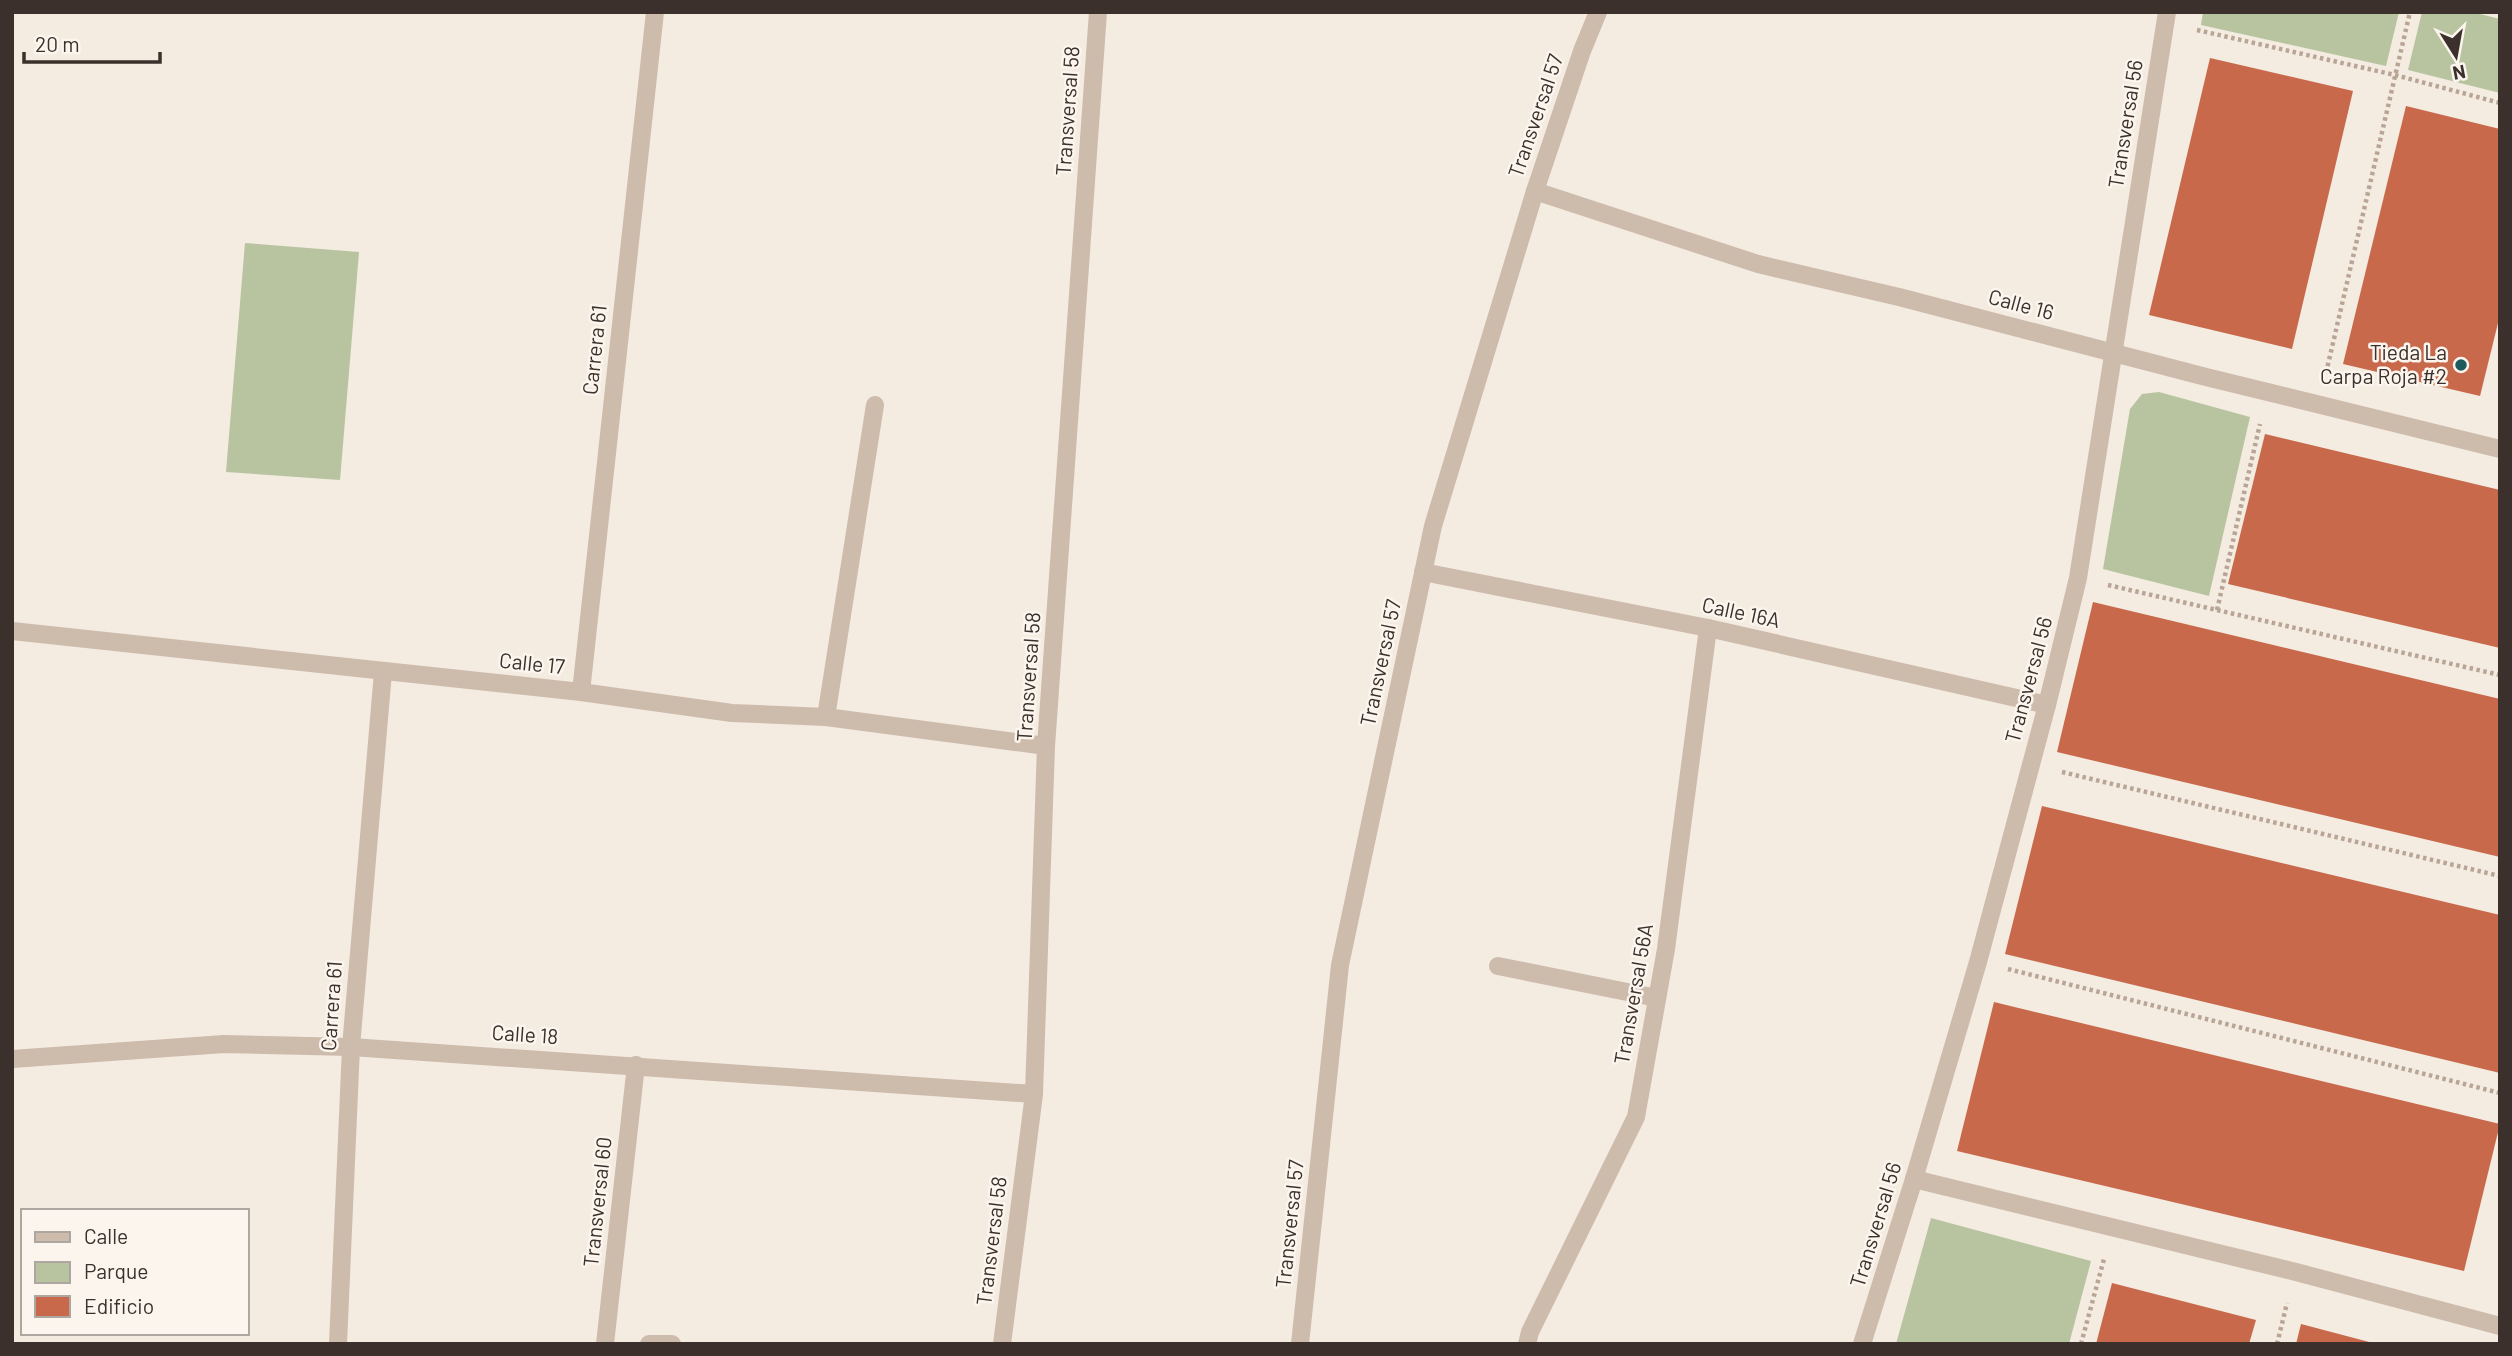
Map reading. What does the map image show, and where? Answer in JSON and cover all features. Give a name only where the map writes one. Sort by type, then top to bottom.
[{"type":"street","name":"Carrera 61","points":[[581,692],[655,12]]},
{"type":"street","name":"Transversal 58","points":[[1002,1344],[1034,1094],[1046,746],[1098,12]]},
{"type":"street","name":"Transversal 57","points":[[1300,1344],[1340,965],[1433,526],[1535,191],[1582,51],[1598,12]]},
{"type":"street","name":"Transversal 56","points":[[1862,1344],[1978,962],[2078,578],[2166,18]]},
{"type":"street","name":"Calle 16","points":[[1535,191],[1758,264],[2500,449]]},
{"type":"street","points":[[826,717],[875,405]]},
{"type":"street","name":"Calle 16A","points":[[1423,572],[1708,628],[2047,705]]},
{"type":"street","name":"Transversal 56A","points":[[1527,1344],[1530,1332],[1636,1117],[1666,949],[1708,628]]},
{"type":"street","name":"Calle 17","points":[[12,631],[581,692],[732,713],[826,717],[1046,746]]},
{"type":"street","name":"Carrera 61","points":[[338,1344],[351,1047],[383,672]]},
{"type":"street","points":[[1498,966],[1657,998]]},
{"type":"street","name":"Calle 18","points":[[12,1059],[224,1044],[351,1047],[1034,1094]]},
{"type":"street","name":"Transversal 60","points":[[605,1344],[636,1065]]},
{"type":"street","points":[[1914,1179],[2295,1272],[2500,1326]]},
{"type":"street","points":[[649,1344],[672,1344]]},
{"type":"path","points":[[2319,404],[2410,12]]},
{"type":"path","points":[[2166,18],[2500,103]]},
{"type":"path","points":[[2217,610],[2267,392]]},
{"type":"path","points":[[2078,578],[2500,675]]},
{"type":"path","points":[[2030,764],[2500,876]]},
{"type":"path","points":[[1978,962],[2500,1093]]},
{"type":"path","points":[[2081,1344],[2112,1227]]},
{"type":"path","points":[[2277,1344],[2295,1272]]},
{"type":"green space","points":[[2203,12],[2399,12],[2386,66],[2201,25]]},
{"type":"green space","points":[[2422,12],[2472,12],[2500,19],[2500,93],[2408,70]]},
{"type":"green space","points":[[245,243],[359,252],[340,480],[226,472]]},
{"type":"green space","points":[[2159,392],[2250,417],[2209,596],[2103,569],[2130,409],[2142,394]]},
{"type":"green space","points":[[1931,1218],[2091,1261],[2069,1344],[1896,1344]]},
{"type":"building","points":[[2210,58],[2353,91],[2292,349],[2149,315]]},
{"type":"building","points":[[2406,106],[2500,129],[2500,315],[2480,396],[2343,364]]},
{"type":"building","points":[[2265,434],[2500,490],[2500,648],[2228,584]]},
{"type":"building","points":[[2093,602],[2500,699],[2500,857],[2057,752]]},
{"type":"building","points":[[2042,806],[2500,915],[2500,1073],[2005,954]]},
{"type":"building","points":[[1994,1002],[2500,1124],[2464,1271],[1957,1151]]},
{"type":"building","points":[[2112,1283],[2256,1320],[2249,1344],[2096,1344]]},
{"type":"building","points":[[2301,1324],[2373,1343],[2373,1344],[2296,1344]]},
{"type":"place","name":"Tieda La Carpa Roja #2","points":[[2461,365]]}]
